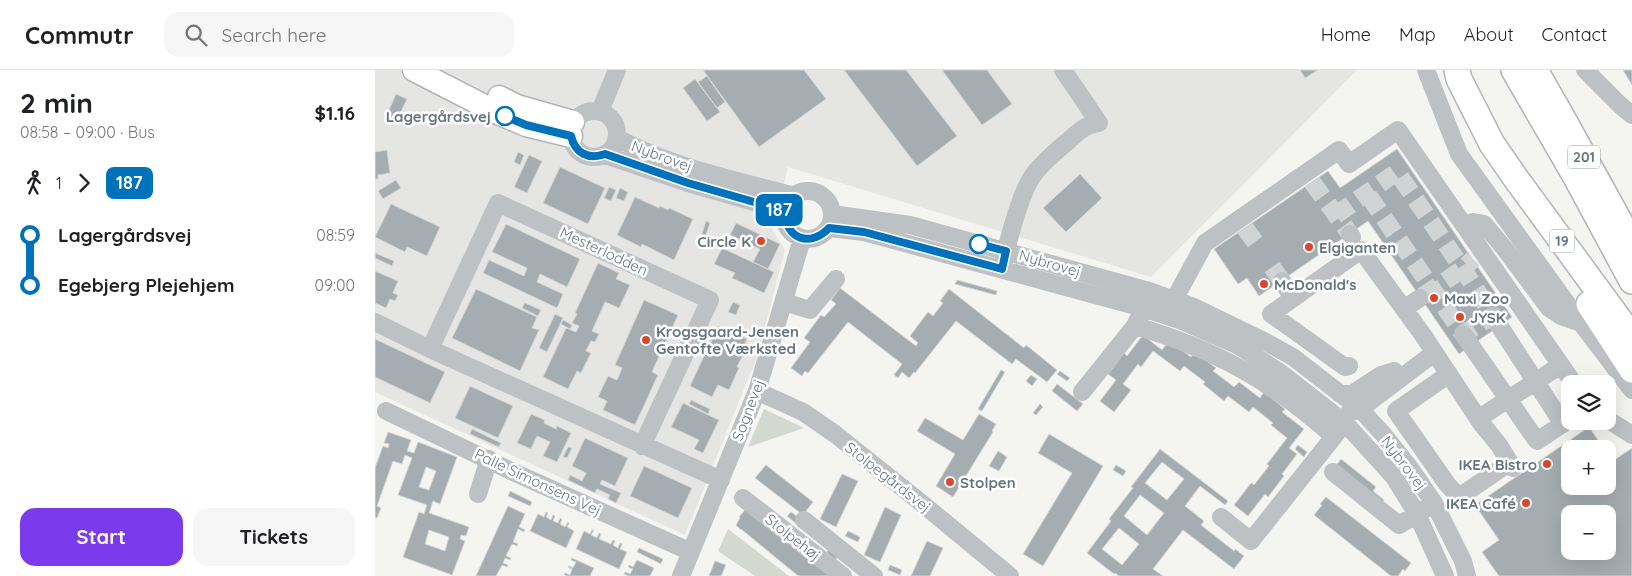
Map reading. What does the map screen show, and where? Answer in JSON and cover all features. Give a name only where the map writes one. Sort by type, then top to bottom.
[{"type":"highway","name":"19","points":[[1457,70],[1459,79],[1492,144],[1632,337]]},
{"type":"highway","name":"201","points":[[1514,70],[1632,281]]},
{"type":"highway","name":"201","points":[[1535,70],[1632,244]]},
{"type":"highway","points":[[1550,70],[1632,222]]},
{"type":"highway","points":[[1492,144],[1499,167],[1632,370]]},
{"type":"main road","points":[[414,70],[500,114],[526,125],[573,129]]},
{"type":"main road","points":[[440,70],[517,106],[573,129]]},
{"type":"street","points":[[601,111],[617,70]]},
{"type":"street","points":[[1002,269],[1025,188],[1033,175],[1047,159],[1084,127],[1099,123],[1063,70]]},
{"type":"street","points":[[1426,70],[1459,154],[1581,323],[1632,390]]},
{"type":"street","points":[[1585,70],[1632,115]]},
{"type":"street","points":[[601,111],[610,117],[617,127],[615,145],[605,154],[597,157],[583,154],[577,150],[573,143],[573,129],[579,116],[586,112],[601,111]]},
{"type":"street","points":[[1174,300],[1205,243],[1242,223],[1308,177],[1339,150],[1349,164],[1398,130],[1424,179],[1465,226],[1477,255],[1568,375]]},
{"type":"street","name":"Nybrovej","points":[[617,138],[640,151],[795,196]]},
{"type":"street","name":"Nybrovej","points":[[605,154],[688,183],[785,211]]},
{"type":"street","points":[[808,191],[816,192],[827,201],[831,221],[822,235],[813,239],[802,239],[794,235],[788,228],[785,220],[785,211],[787,205],[795,196],[808,191]]},
{"type":"street","name":"Mesterlodden","points":[[431,349],[497,203],[523,214],[710,300],[642,446]]},
{"type":"street","name":"Nybrovej","points":[[831,221],[910,225],[1006,251],[1146,300],[1237,345],[1281,374],[1351,405]]},
{"type":"street","name":"Nybrovej","points":[[831,221],[864,232],[1002,269],[1146,300],[1174,300],[1232,324],[1293,357],[1351,405],[1417,514],[1445,576]]},
{"type":"street","points":[[1465,226],[1473,222],[1484,224],[1549,308],[1561,316],[1581,323]]},
{"type":"street","name":"Sognevej","points":[[681,576],[757,392],[802,239]]},
{"type":"street","points":[[1349,366],[1345,367],[1271,314],[1361,250],[1404,309],[1499,445],[1511,466],[1459,497],[1447,484],[1396,411],[1449,374]]},
{"type":"street","points":[[784,302],[810,310],[836,279]]},
{"type":"street","points":[[1282,281],[1293,298]]},
{"type":"street","points":[[1404,309],[1421,298]]},
{"type":"street","points":[[1082,392],[1135,326],[1146,300]]},
{"type":"street","points":[[1493,316],[1536,382],[1561,413]]},
{"type":"street","points":[[375,322],[642,446],[721,480]]},
{"type":"street","points":[[1135,326],[1167,335],[1227,360],[1284,395],[1334,437]]},
{"type":"street","points":[[1463,334],[1537,441],[1561,425]]},
{"type":"street","points":[[1351,405],[1431,350]]},
{"type":"street","points":[[1221,517],[1251,541],[1334,437],[1351,405],[1394,371],[1431,350]]},
{"type":"street","points":[[1479,418],[1561,365]]},
{"type":"street","name":"Stolpegårdsvej","points":[[757,392],[803,412],[835,434],[919,500],[1010,576]]},
{"type":"street","name":"Nybrovej","points":[[1351,405],[1351,420],[1361,419],[1386,448],[1397,452],[1410,468],[1434,504],[1463,561],[1467,576]]},
{"type":"street","name":"Palle Simonsens Vej","points":[[386,411],[520,475],[691,552]]},
{"type":"street","points":[[1616,424],[1632,434]]},
{"type":"street","points":[[478,494],[489,459]]},
{"type":"street","name":"Nybrovej","points":[[1333,472],[1399,524],[1417,514]]},
{"type":"street","name":"Stolpehøj","points":[[743,498],[843,576]]},
{"type":"street","points":[[1417,514],[1434,504]]},
{"type":"street","name":"Stolpehøj","points":[[804,520],[874,576]]},
{"type":"shaded area","points":[[375,70],[1357,70],[1151,277],[788,167],[772,230],[785,250],[757,357],[685,535],[375,392]]},
{"type":"shaded area","points":[[764,409],[804,428],[748,447]]},
{"type":"shaded area","points":[[728,529],[789,576],[755,576],[718,551]]},
{"type":"building","points":[[703,70],[804,70],[826,99],[759,147]]},
{"type":"building","points":[[844,70],[906,70],[957,136],[917,166]]},
{"type":"building","points":[[942,70],[987,70],[1012,104],[982,125]]},
{"type":"building","points":[[1300,70],[1318,70],[1305,78]]},
{"type":"building","points":[[1623,70],[1632,70],[1632,85]]},
{"type":"building","points":[[707,76],[725,102],[717,108],[698,82]]},
{"type":"building","points":[[695,79],[720,112],[707,121],[683,88]]},
{"type":"building","points":[[396,94],[407,99],[396,122],[386,117]]},
{"type":"building","points":[[1397,149],[1512,317],[1459,354],[1368,221],[1259,296],[1247,278],[1238,284],[1214,249],[1328,171],[1340,188]]},
{"type":"building","points":[[387,150],[390,173],[378,175],[378,179],[375,179],[375,152]]},
{"type":"building","points":[[518,152],[524,155],[520,165],[514,162]]},
{"type":"building","points":[[529,155],[542,161],[527,193],[514,187]]},
{"type":"building","points":[[560,167],[605,188],[588,224],[543,203]]},
{"type":"building","points":[[1080,174],[1102,198],[1066,232],[1043,208]]},
{"type":"building","points":[[396,180],[401,188],[383,199],[378,191]]},
{"type":"building","points":[[609,187],[616,190],[611,201],[604,198]]},
{"type":"building","points":[[620,188],[628,192],[624,201],[616,198]]},
{"type":"building","points":[[635,197],[659,208],[660,206],[668,210],[669,208],[693,219],[674,260],[642,244],[641,247],[617,235]]},
{"type":"building","points":[[391,204],[440,227],[427,256],[407,247],[405,252],[375,237]]},
{"type":"building","points":[[706,221],[710,223],[705,238],[701,237]]},
{"type":"building","points":[[736,223],[780,244],[768,269],[753,262],[760,249],[730,235]]},
{"type":"building","points":[[506,224],[580,259],[567,287],[540,274],[537,282],[563,294],[557,308],[483,273],[489,260],[524,276],[527,268],[492,252]]},
{"type":"building","points":[[722,248],[774,272],[764,293],[732,278],[735,273],[714,264]]},
{"type":"building","points":[[375,253],[394,261],[392,266],[375,258]]},
{"type":"building","points":[[598,263],[619,273],[616,279],[630,285],[619,308],[605,302],[592,331],[599,334],[595,342],[591,341],[586,351],[591,353],[581,373],[577,371],[568,389],[543,377],[566,328],[576,332],[579,326],[572,323],[577,314],[575,313]]},
{"type":"building","points":[[375,271],[398,281],[393,293],[398,295],[395,301],[390,299],[386,308],[375,303]]},
{"type":"building","points":[[957,280],[997,291],[996,295],[955,284]]},
{"type":"building","points":[[840,288],[916,346],[918,343],[910,336],[928,312],[933,316],[943,303],[940,301],[949,289],[1024,348],[1026,345],[1057,370],[1047,382],[1016,359],[1012,364],[956,321],[915,373],[909,378],[902,372],[898,378],[894,375],[902,364],[848,322],[808,373],[805,371],[802,376],[791,368],[810,342],[804,338],[821,315],[824,317],[836,304],[831,300]]},
{"type":"building","points":[[476,289],[537,317],[532,328],[539,330],[520,371],[452,338]]},
{"type":"building","name":"Krogsgaard-Jensen Gentofte Værksted","points":[[644,300],[678,315],[652,372],[658,375],[635,425],[603,410],[607,401],[598,397],[608,376],[617,380],[622,368],[615,365]]},
{"type":"building","points":[[733,302],[740,305],[736,315],[728,312]]},
{"type":"building","points":[[525,303],[541,310],[538,316],[522,308]]},
{"type":"building","points":[[555,314],[563,318],[547,352],[539,348]]},
{"type":"building","points":[[563,320],[572,325],[570,329],[561,324]]},
{"type":"building","points":[[718,326],[747,339],[745,343],[748,344],[729,390],[718,385],[712,397],[690,386]]},
{"type":"building","points":[[1143,335],[1162,350],[1169,341],[1191,357],[1195,352],[1216,368],[1213,371],[1234,387],[1239,382],[1260,398],[1264,392],[1285,409],[1282,412],[1304,429],[1289,448],[1297,454],[1282,474],[1284,476],[1268,497],[1265,494],[1248,516],[1234,505],[1251,483],[1254,485],[1287,438],[1271,425],[1273,423],[1253,407],[1249,412],[1228,396],[1224,401],[1203,384],[1205,382],[1184,366],[1180,371],[1153,351],[1141,367],[1138,364],[1123,384],[1131,390],[1114,412],[1100,401],[1116,380],[1108,374],[1124,353],[1127,356]]},
{"type":"building","points":[[375,339],[445,372],[430,403],[375,377]]},
{"type":"building","points":[[1001,370],[1005,372],[982,411],[978,409]]},
{"type":"building","points":[[1060,371],[1070,378],[1067,381],[1057,374]]},
{"type":"building","points":[[1031,375],[1037,379],[1032,386],[1026,381]]},
{"type":"building","points":[[1057,384],[1083,404],[1077,411],[1052,391]]},
{"type":"building","points":[[470,386],[513,406],[498,438],[455,418]]},
{"type":"building","points":[[691,400],[710,409],[708,414],[689,404]]},
{"type":"building","points":[[683,403],[719,420],[703,453],[694,449],[699,440],[671,427]]},
{"type":"building","points":[[1040,404],[1043,407],[1036,415],[1033,413]]},
{"type":"building","points":[[531,414],[545,420],[544,423],[556,429],[557,426],[571,433],[557,462],[543,456],[550,442],[537,436],[531,449],[517,443]]},
{"type":"building","points":[[979,414],[996,424],[953,497],[936,486],[955,454],[917,431],[925,418],[963,440]]},
{"type":"building","points":[[472,429],[501,443],[499,447],[470,434]]},
{"type":"building","points":[[1585,430],[1591,430],[1598,440],[1570,440]]},
{"type":"building","points":[[388,432],[411,440],[407,451],[414,453],[418,442],[457,457],[440,504],[433,501],[429,513],[469,527],[466,536],[461,535],[460,539],[465,541],[452,575],[403,557],[419,512],[424,514],[427,505],[398,495],[412,458],[405,455],[402,464],[393,461],[377,506],[381,508],[377,518],[375,517],[375,468],[383,446],[388,448],[389,444],[384,443]],"holes":[[[426,467],[436,471],[429,490],[419,487]],[[429,530],[449,537],[445,551],[425,544]]]},
{"type":"building","points":[[1049,434],[1103,466],[1043,566],[1023,554],[1072,473],[1038,453]]},
{"type":"building","points":[[585,438],[628,458],[615,486],[602,480],[600,484],[621,493],[616,503],[608,499],[610,495],[597,489],[595,493],[568,480],[570,475],[582,481],[586,473],[572,466]]},
{"type":"building","points":[[1298,445],[1307,452],[1304,457],[1295,449]]},
{"type":"building","points":[[1561,446],[1561,495],[1616,495],[1616,459],[1632,448],[1632,576],[1499,576],[1482,552],[1499,540],[1475,505]]},
{"type":"building","points":[[568,447],[572,448],[567,458],[563,457]]},
{"type":"building","points":[[1160,449],[1228,501],[1225,505],[1200,486],[1185,506],[1204,521],[1201,525],[1234,551],[1235,549],[1244,556],[1234,569],[1183,530],[1153,569],[1163,576],[1119,576],[1114,574],[1087,553],[1111,521],[1109,519],[1133,488],[1131,487]],"holes":[[[1162,462],[1184,479],[1167,500],[1145,483]],[[1140,495],[1164,513],[1147,535],[1124,516]],[[1119,528],[1139,544],[1122,565],[1102,549]]]},
{"type":"building","points":[[998,451],[1007,457],[999,471],[989,466]]},
{"type":"building","points":[[1341,459],[1376,487],[1373,491],[1384,500],[1382,503],[1335,467]]},
{"type":"building","points":[[766,465],[813,502],[803,515],[755,478]]},
{"type":"building","points":[[1116,465],[1126,471],[1123,476],[1113,470]]},
{"type":"building","points":[[644,466],[692,488],[678,518],[630,496]]},
{"type":"building","points":[[842,474],[858,481],[836,527],[820,519]]},
{"type":"building","points":[[510,491],[532,502],[530,506],[508,496]]},
{"type":"building","points":[[1326,497],[1411,563],[1405,571],[1403,569],[1398,576],[1391,576],[1314,515]]},
{"type":"building","points":[[508,506],[525,514],[519,527],[525,530],[524,532],[518,529],[513,542],[518,544],[517,546],[512,544],[506,556],[511,558],[510,560],[505,558],[503,563],[508,565],[507,567],[502,565],[496,576],[476,576]]},
{"type":"building","points":[[885,507],[901,515],[880,562],[864,555]]},
{"type":"building","points":[[746,509],[831,576],[797,575],[736,525],[739,517]]},
{"type":"building","points":[[546,512],[548,513],[546,517],[551,520],[553,515],[555,516],[553,521],[558,523],[560,518],[562,519],[560,524],[565,527],[568,522],[567,527],[574,531],[566,548],[530,531],[538,514],[544,517]]},
{"type":"building","points":[[791,512],[802,520],[798,525],[787,516]]},
{"type":"building","points":[[594,530],[591,535],[597,538],[599,533],[601,534],[599,539],[611,544],[613,540],[615,541],[613,545],[618,548],[620,543],[622,544],[620,549],[627,552],[619,569],[576,549],[584,531],[590,534]]},
{"type":"building","points":[[848,531],[860,537],[858,542],[845,536]]},
{"type":"building","points":[[927,541],[943,548],[930,576],[911,576]]},
{"type":"building","points":[[831,547],[840,554],[835,560],[827,552]]},
{"type":"building","points":[[639,548],[663,559],[661,564],[637,552]]},
{"type":"building","points":[[572,558],[594,568],[590,576],[564,575],[565,573],[570,575],[572,569],[568,567],[573,568],[576,562],[571,560]]},
{"type":"building","points":[[637,560],[654,568],[650,576],[629,576],[624,574],[625,572],[630,574],[633,569],[628,567],[629,565],[633,567]]},
{"type":"building","points":[[715,561],[726,565],[721,576],[709,576]]},
{"type":"building","points":[[890,565],[902,570],[900,575],[888,570]]},
{"type":"tunnel","points":[[1336,215],[1397,172],[1493,316],[1463,334],[1367,193]]},
{"type":"tunnel","points":[[1312,182],[1350,234]]},
{"type":"tunnel","points":[[1245,228],[1255,242]]},
{"type":"tunnel","points":[[1423,296],[1463,269],[1473,259]]},
{"type":"tunnel","points":[[1272,267],[1282,281]]},
{"type":"bus line","name":"187","points":[[505,116],[526,125],[571,136],[577,150],[583,154],[597,157],[605,154],[688,183],[785,211],[785,220],[788,228],[794,235],[802,239],[813,239],[822,235],[829,228],[864,232],[1002,269],[1006,251],[979,244]]},
{"type":"place","name":"Lagergårdsvej","points":[[505,116]]},
{"type":"place","name":"Circle K","points":[[761,241]]},
{"type":"place","name":"Elgiganten","points":[[1309,247]]},
{"type":"place","name":"McDonald's","points":[[1264,284]]},
{"type":"place","name":"Maxi Zoo","points":[[1434,298]]},
{"type":"place","name":"JYSK","points":[[1460,317]]},
{"type":"place","name":"Krogsgaard-Jensen Gentofte Værksted","points":[[646,340]]},
{"type":"place","name":"IKEA Bistro","points":[[1547,464]]},
{"type":"place","name":"Stolpen","points":[[950,482]]},
{"type":"place","name":"IKEA Café","points":[[1526,503]]}]
